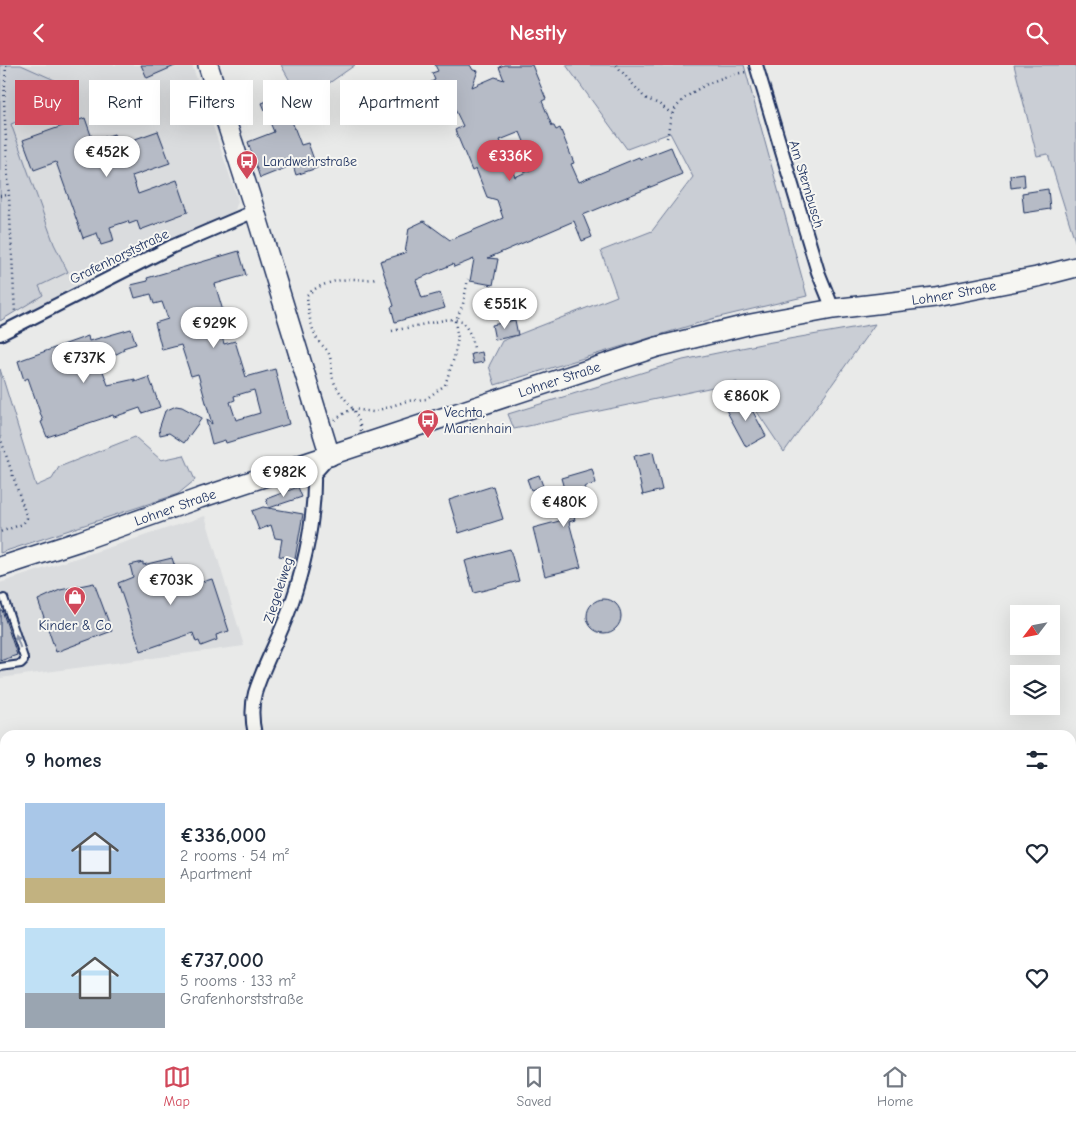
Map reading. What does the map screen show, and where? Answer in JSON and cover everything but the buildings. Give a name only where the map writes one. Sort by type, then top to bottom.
[{"type":"main road","points":[[208,65],[330,456]]},
{"type":"main road","name":"Lohner Straße","points":[[0,567],[80,541],[200,498],[330,456],[362,443],[657,347],[751,324],[833,309],[935,297],[1037,277],[1076,267]]},
{"type":"street","name":"Am Sternbusch","points":[[757,68],[818,273],[833,309]]},
{"type":"street","name":"Grafenhorststraße","points":[[0,334],[171,247],[255,211]]},
{"type":"street","name":"Ziegeleiweg","points":[[254,730],[252,719],[255,694],[291,607],[302,570],[309,532],[314,474],[330,456]]},
{"type":"lane","points":[[0,667],[21,664],[24,661],[4,598]]},
{"type":"path","points":[[6,65],[4,101],[16,325]]},
{"type":"path","points":[[616,65],[645,98],[659,103],[672,114]]},
{"type":"path","points":[[667,138],[672,114],[683,99],[707,84],[757,68]]},
{"type":"path","points":[[0,196],[8,195]]},
{"type":"path","points":[[362,443],[360,423],[353,409],[331,377],[329,352],[318,341],[308,317],[307,295],[312,290],[335,281],[368,280],[375,277]]},
{"type":"path","points":[[321,425],[334,421],[353,409],[373,412],[407,401],[426,399],[445,385],[458,338],[455,322],[463,304],[468,279]]},
{"type":"path","points":[[392,331],[456,319],[463,321],[471,336],[474,348]]},
{"type":"path","points":[[0,437],[27,518],[23,524],[0,532]]},
{"type":"shaded area","points":[[0,65],[21,65],[55,80],[15,80],[15,122],[11,124],[54,244],[68,272],[39,286],[43,295],[0,321]]},
{"type":"shaded area","points":[[21,65],[192,65],[197,80],[170,80],[170,125],[212,125],[237,197],[238,201],[235,210],[227,216],[162,241],[90,276],[39,306],[22,312],[7,127],[15,92],[15,125],[79,125],[79,80],[18,80]]},
{"type":"shaded area","points":[[281,65],[355,65],[330,82],[330,80],[290,80]]},
{"type":"shaded area","points":[[566,65],[744,65],[807,296],[715,318],[495,385],[489,366],[502,341],[617,296],[601,251],[652,231],[693,177],[670,133],[627,149]]},
{"type":"shaded area","points":[[1014,65],[1076,65],[1076,244],[1048,154],[1037,156]]},
{"type":"shaded area","points":[[875,324],[784,452],[737,382],[514,429],[508,414],[683,360]]},
{"type":"shaded area","points":[[0,369],[36,486],[52,479],[59,467],[135,437],[161,460],[184,455],[195,480],[178,494],[0,553]]},
{"type":"shaded area","points":[[205,516],[244,646],[0,678],[0,583]]},
{"type":"place","name":"Landwehrstraße","points":[[247,180]]},
{"type":"place","name":"Vechta, Marienhain","points":[[428,439]]},
{"type":"place","name":"Kinder & Co","points":[[75,616]]}]
